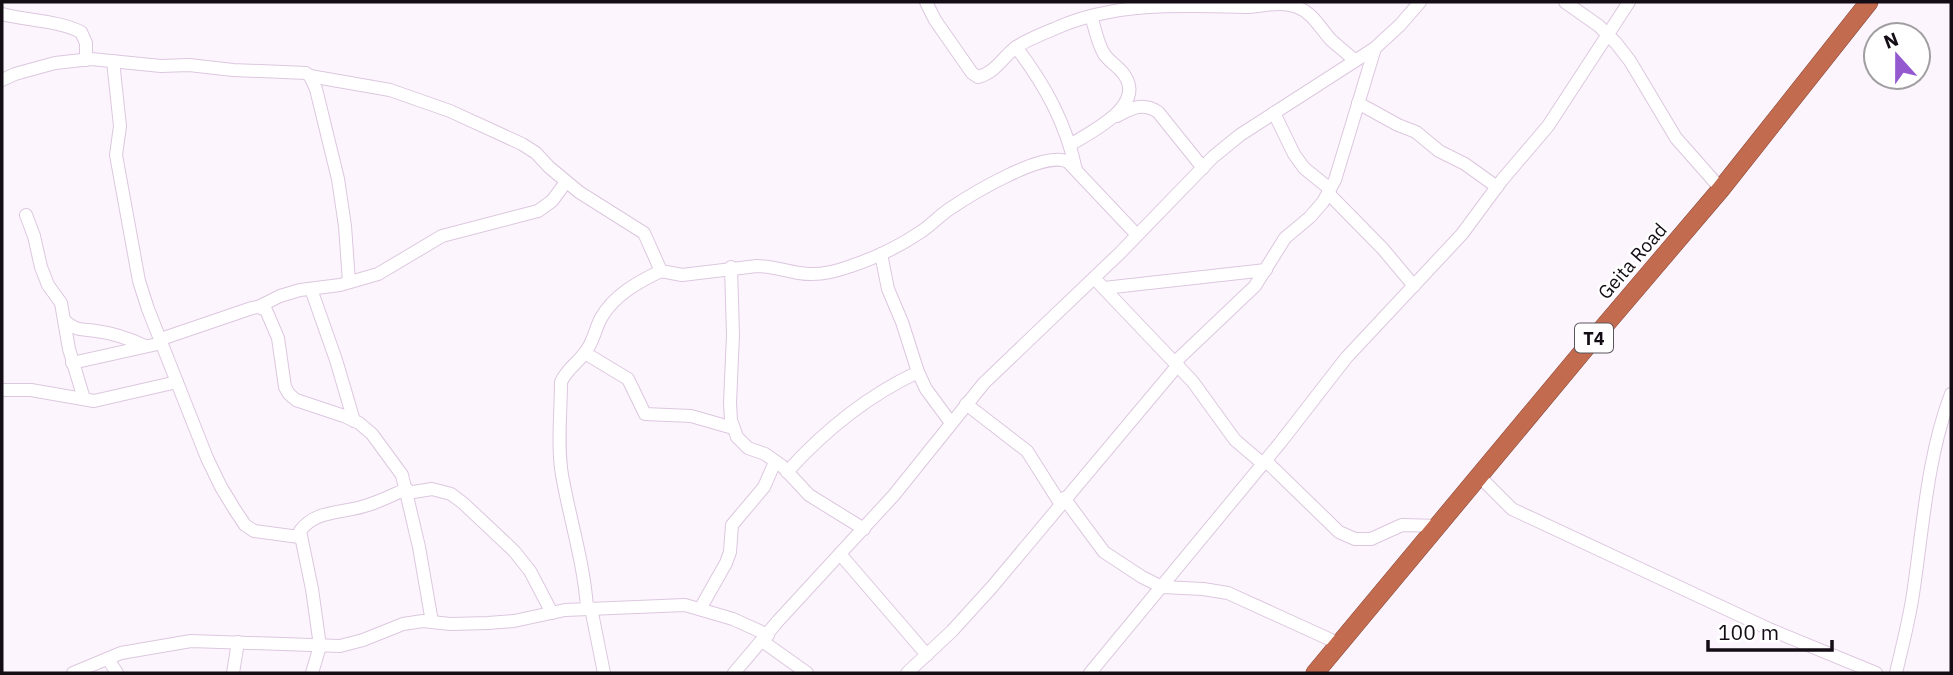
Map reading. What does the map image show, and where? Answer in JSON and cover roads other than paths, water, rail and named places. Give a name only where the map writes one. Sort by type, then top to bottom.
[{"type":"highway","name":"Geita Road","points":[[1315,673],[1721,190],[1870,2]]},
{"type":"street","points":[[926,2],[935,20],[972,73],[978,77],[998,66],[1016,47],[1055,28],[1091,16],[1140,5],[1246,7],[1288,4],[1306,12]]},
{"type":"street","points":[[1298,2],[1355,61]]},
{"type":"street","points":[[1565,2],[1608,35],[1630,61],[1676,138],[1721,190]]},
{"type":"street","points":[[1090,673],[1264,463],[1346,358],[1462,234],[1548,126],[1629,2]]},
{"type":"street","points":[[734,673],[894,495],[984,383],[1240,135],[1375,48],[1400,25],[1416,3]]},
{"type":"street","points":[[2,14],[25,20],[44,21],[80,32],[86,43],[86,60]]},
{"type":"street","points":[[1091,16],[1103,52],[1126,76],[1129,85],[1125,104],[1114,117]]},
{"type":"street","points":[[1016,47],[1046,89],[1061,117],[1077,173]]},
{"type":"street","points":[[907,673],[952,631],[992,587],[1117,435],[1151,400],[1177,363],[1255,286],[1285,238],[1310,217],[1329,191],[1343,155],[1375,48]]},
{"type":"street","points":[[2,80],[55,63],[86,60],[297,72],[390,90],[450,111],[536,153],[565,182],[644,233],[661,271]]},
{"type":"street","points":[[113,61],[120,109],[116,155],[139,281],[177,382],[221,487],[245,525],[254,531],[299,537]]},
{"type":"street","points":[[310,76],[316,89],[338,179],[349,282]]},
{"type":"street","points":[[1358,103],[1412,130],[1439,151],[1482,174],[1497,187]]},
{"type":"street","points":[[1070,145],[1114,117],[1134,108],[1150,107],[1166,121],[1203,168]]},
{"type":"street","points":[[1274,113],[1294,155],[1304,168],[1383,248],[1414,286]]},
{"type":"street","points":[[604,673],[565,489],[561,453],[561,382],[567,370],[585,353],[606,310],[630,286],[661,271],[682,275],[731,267],[768,266],[801,274],[818,274],[850,266],[881,254],[922,232],[947,211],[993,183],[1041,161],[1063,159],[1137,235]]},
{"type":"street","points":[[72,363],[162,341],[258,307],[281,296],[378,274],[442,236],[538,211],[552,201],[565,182]]},
{"type":"street","points":[[26,215],[41,267],[50,289],[61,303],[72,363],[84,399]]},
{"type":"street","points":[[881,254],[888,289],[918,372],[951,423]]},
{"type":"street","points":[[731,267],[733,335],[730,403],[733,428],[741,444],[775,461],[809,495],[864,529]]},
{"type":"street","points":[[1104,288],[1266,270]]},
{"type":"street","points":[[1094,278],[1177,363],[1206,398],[1222,425],[1235,440],[1339,532],[1355,539],[1371,539],[1402,525],[1440,526]]},
{"type":"street","points":[[311,289],[354,421]]},
{"type":"street","points":[[258,307],[266,310],[274,326],[283,363],[285,387],[289,394],[296,400],[354,421],[372,434],[402,475],[432,622]]},
{"type":"street","points":[[65,321],[79,330],[97,331],[130,339],[145,346]]},
{"type":"street","points":[[585,353],[628,379],[645,414],[691,416],[733,428]]},
{"type":"street","points":[[787,472],[832,426],[867,400],[918,372]]},
{"type":"street","points":[[2,390],[31,390],[94,401],[177,382]]},
{"type":"street","points":[[1896,673],[1911,607],[1934,459],[1951,394]]},
{"type":"street","points":[[966,404],[1027,451],[1062,501],[1104,552],[1135,573],[1162,587],[1228,593],[1340,644]]},
{"type":"street","points":[[700,609],[726,564],[730,552],[732,525],[759,494],[775,461]]},
{"type":"street","points":[[1480,477],[1512,509],[1769,629],[1876,673]]},
{"type":"street","points":[[312,673],[320,646],[300,531],[322,515],[357,509],[407,491],[432,489],[451,494],[463,503],[514,551],[530,571],[552,613]]},
{"type":"street","points":[[840,554],[927,654]]},
{"type":"street","points":[[73,673],[121,653],[191,641],[340,646],[403,624],[514,621],[589,608],[685,605],[733,619],[765,638],[807,673]]},
{"type":"street","points":[[233,673],[238,642]]},
{"type":"street","points":[[108,659],[117,673]]}]
